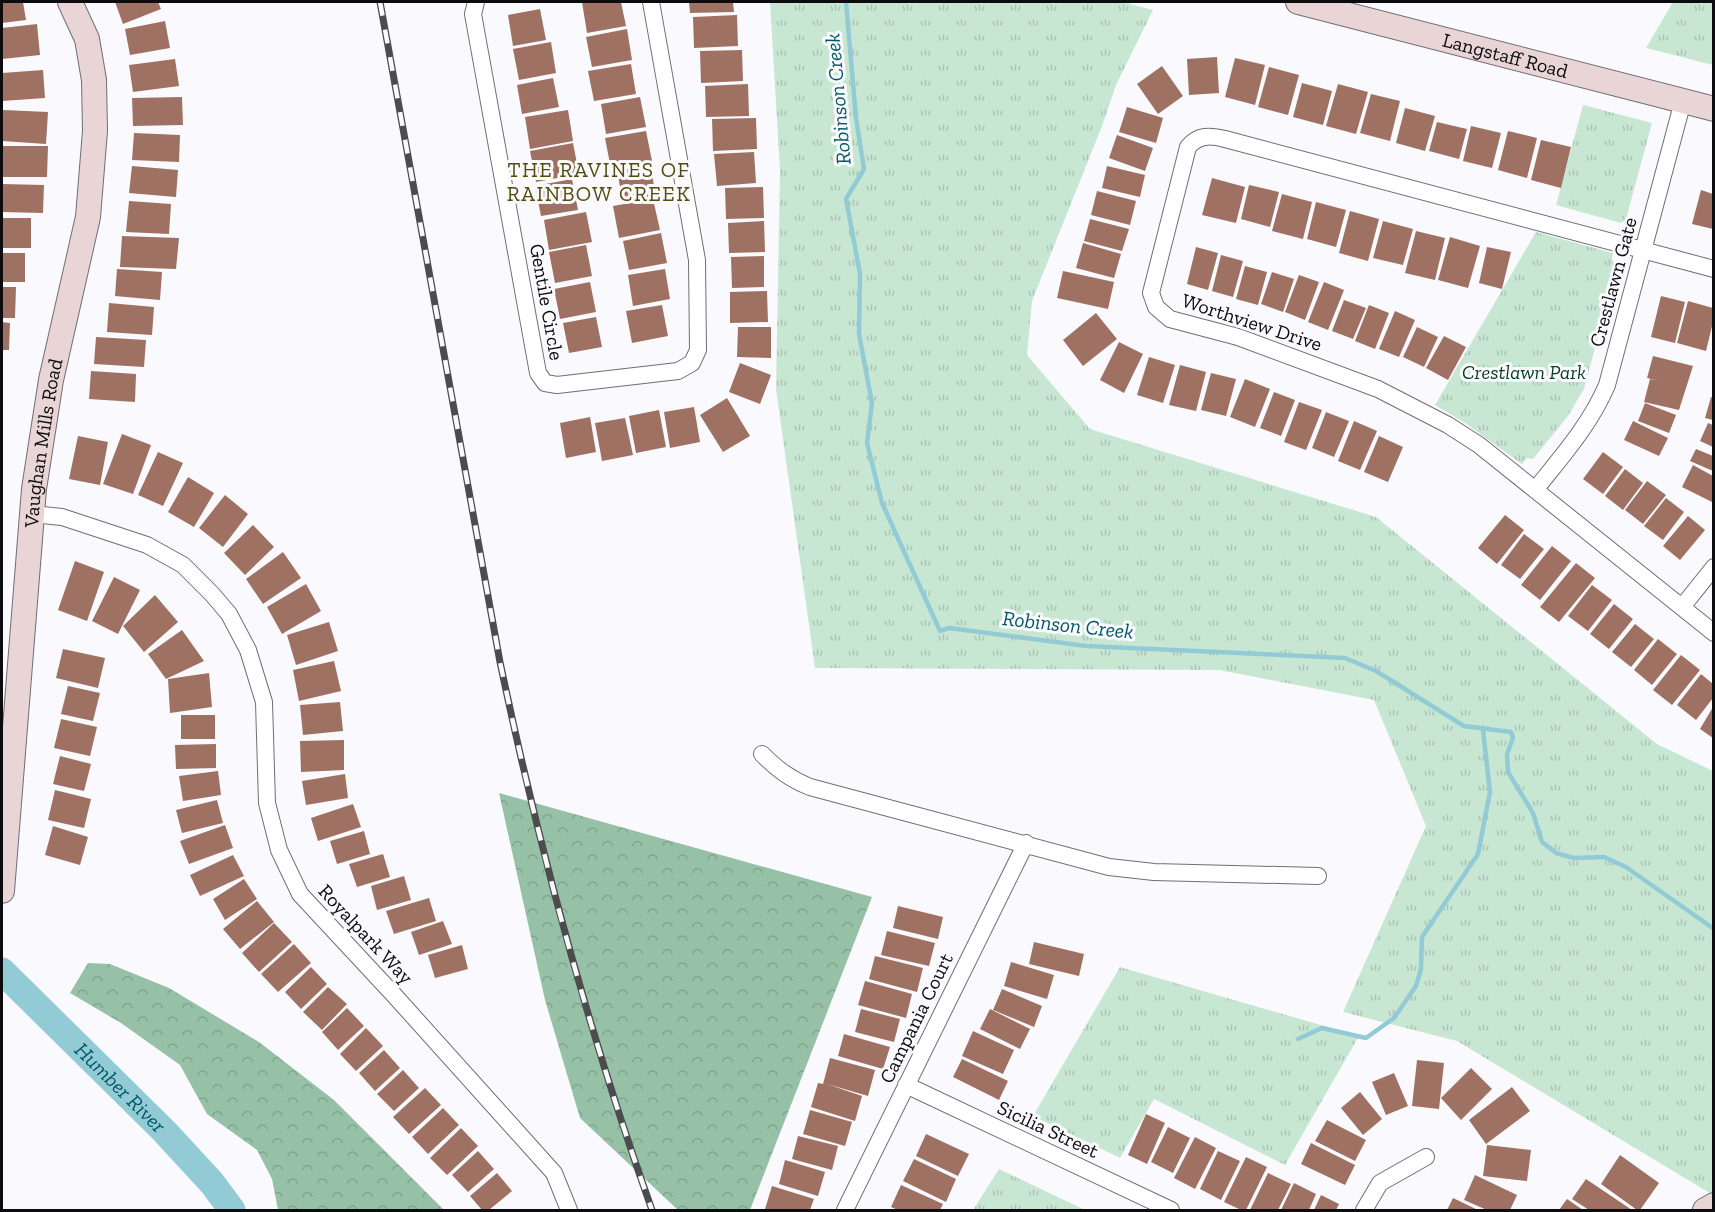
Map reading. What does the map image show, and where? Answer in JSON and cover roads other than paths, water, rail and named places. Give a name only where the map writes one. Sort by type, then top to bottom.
[{"type":"street","name":"Vaughan Mills Road","points":[[2,882],[32,514],[51,380],[88,217],[94,142],[94,81],[87,39],[70,2]]},
{"type":"street","name":"Gentile Circle","points":[[476,2],[473,14],[538,373],[545,383],[557,386],[678,371],[692,363],[698,350],[697,260],[651,2]]},
{"type":"street","name":"Langstaff Road","points":[[1298,2],[1713,109]]},
{"type":"street","name":"Crestlawn Gate","points":[[1535,490],[1576,439],[1598,405],[1607,385],[1683,101]]},
{"type":"street","name":"Worthview Drive","points":[[1643,250],[1215,136],[1204,136],[1194,140],[1188,147],[1151,293],[1156,307],[1170,319],[1290,354],[1419,408],[1479,445],[1713,633]]},
{"type":"street","points":[[1643,250],[1713,269]]},
{"type":"street","name":"Royalpark Way","points":[[32,514],[62,517],[147,545],[183,565],[229,614],[248,650],[264,702],[267,803],[279,850],[300,894],[554,1173],[569,1210]]},
{"type":"street","points":[[1682,607],[1713,567]]},
{"type":"street","points":[[762,754],[793,781],[810,787],[1109,867],[1154,872],[1318,876]]},
{"type":"street","name":"Campania Court","points":[[845,1210],[1026,843]]},
{"type":"street","name":"Sicilia Street","points":[[906,1085],[1171,1210]]},
{"type":"street","points":[[1364,1210],[1380,1183],[1426,1157]]},
{"type":"street","points":[[1706,1210],[1713,1205]]},
{"type":"waterway","name":"Robinson Creek","points":[[846,2],[856,118],[864,169],[846,199],[860,274],[859,334],[872,403],[867,443],[882,503],[940,631],[949,628],[1086,646],[1345,658],[1376,671],[1464,726],[1511,732],[1513,738],[1507,754],[1508,772],[1533,813],[1542,842],[1556,853],[1574,858],[1604,857],[1626,867],[1714,929]]},
{"type":"waterway","points":[[1298,1039],[1322,1028],[1366,1038],[1394,1018],[1416,986],[1421,969],[1422,937],[1478,854],[1490,792],[1483,730]]},
{"type":"waterway","name":"Humber River","points":[[2,971],[164,1131],[212,1183],[232,1210]]},
{"type":"railway","points":[[380,2],[500,662],[515,732],[548,870],[586,1007],[652,1210]]},
{"type":"district","name":"THE RAVINES OF RAINBOW CREEK","points":[[599,182]]},
{"type":"park label","name":"Crestlawn Park","points":[[1524,372]]}]
